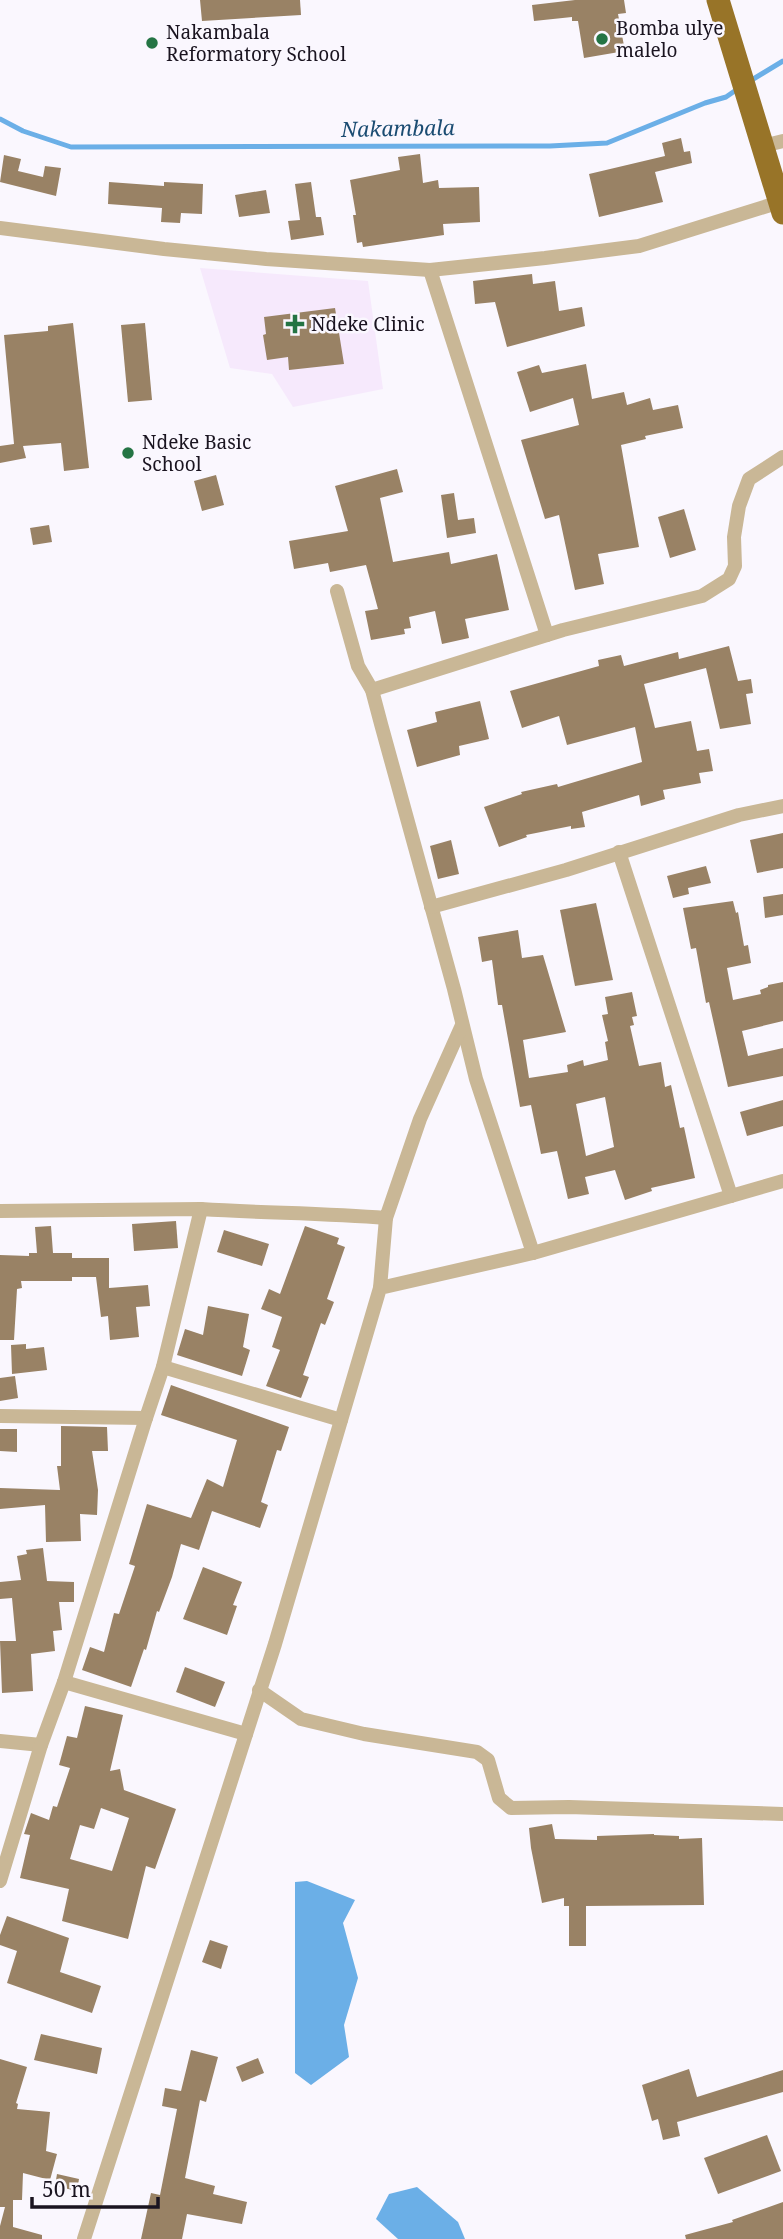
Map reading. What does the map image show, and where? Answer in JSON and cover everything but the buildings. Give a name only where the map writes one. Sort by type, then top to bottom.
[{"type":"highway","points":[[718,0],[749,102],[773,144],[781,208]]},
{"type":"street","points":[[0,228],[254,258],[430,270],[639,246],[781,208]]},
{"type":"street","points":[[430,270],[547,635]]},
{"type":"street","points":[[372,690],[547,635],[702,596],[721,586],[729,579],[735,566],[734,537],[739,506],[749,479],[783,457]]},
{"type":"street","points":[[337,591],[358,666],[372,690],[476,1079],[533,1253]]},
{"type":"street","points":[[431,907],[566,870],[739,815],[783,806]]},
{"type":"street","points":[[619,852],[730,1196]]},
{"type":"street","points":[[84,2239],[260,1690],[341,1420],[380,1288],[386,1218],[420,1119],[462,1025]]},
{"type":"street","points":[[380,1288],[533,1253],[783,1181]]},
{"type":"street","points":[[0,1211],[201,1209],[386,1218]]},
{"type":"street","points":[[0,1881],[163,1367],[201,1209]]},
{"type":"street","points":[[163,1367],[341,1420]]},
{"type":"street","points":[[0,1416],[146,1418]]},
{"type":"street","points":[[64,1682],[246,1734]]},
{"type":"street","points":[[260,1690],[301,1719],[364,1734],[477,1752],[488,1760],[499,1798],[511,1808],[783,1814]]},
{"type":"street","points":[[0,1741],[41,1745]]},
{"type":"shaded area","name":"Ndeke Clinic","points":[[200,268],[368,281],[383,389],[293,407],[272,374],[230,368]]},
{"type":"water","points":[[307,1881],[355,1900],[343,1923],[358,1978],[344,2025],[349,2057],[311,2085],[295,2073],[295,1882]]},
{"type":"water","points":[[417,2187],[458,2222],[465,2239],[398,2239],[376,2219],[389,2194]]},
{"type":"waterway","name":"Nakambala","points":[[750,81],[783,61]]},
{"type":"waterway","name":"Nakambala","points":[[0,119],[23,131],[71,147],[550,146],[607,143],[726,97],[739,88]]},
{"type":"place","name":"Bomba ulye malelo","points":[[602,39]]},
{"type":"place","name":"Nakambala Reformatory School","points":[[152,43]]},
{"type":"place","name":"Ndeke Clinic","points":[[295,324]]},
{"type":"place","name":"Ndeke Basic School","points":[[128,453]]}]
